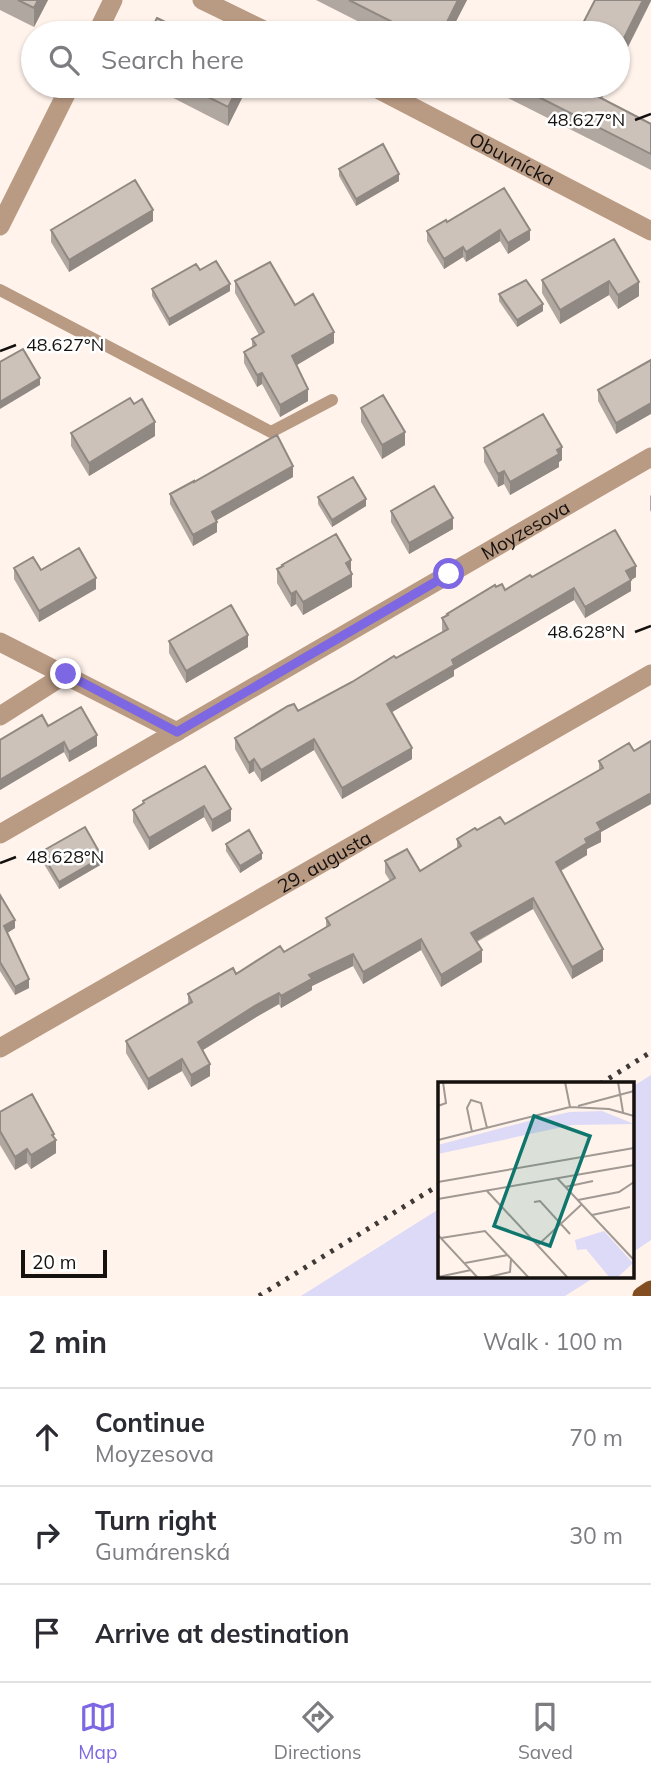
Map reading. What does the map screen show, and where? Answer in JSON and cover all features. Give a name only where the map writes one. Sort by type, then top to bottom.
[{"type":"main road","points":[[642,1296],[651,1290]]},
{"type":"street","points":[[103,21],[113,0]]},
{"type":"street","points":[[202,0],[245,21]]},
{"type":"street","points":[[0,226],[64,98]]},
{"type":"street","name":"Obuvnícka","points":[[395,98],[651,230]]},
{"type":"street","name":"Moyzesova","points":[[0,834],[651,457]]},
{"type":"street","points":[[0,642],[177,732]]},
{"type":"street","points":[[0,716],[66,674]]},
{"type":"street","name":"29. augusta","points":[[0,1048],[651,674]]},
{"type":"lane","points":[[0,290],[271,432],[332,400]]},
{"type":"shaded area","points":[[651,1075],[651,1240],[634,1252],[634,1086]]},
{"type":"shaded area","points":[[438,1210],[438,1278],[593,1278],[565,1296],[301,1296]]},
{"type":"building","points":[[18,0],[38,0],[34,8]]},
{"type":"building","points":[[349,0],[458,0],[448,21],[390,21]]},
{"type":"building","points":[[595,0],[643,0],[630,26],[630,21],[584,21]]},
{"type":"building","points":[[210,98],[233,98],[228,107]]},
{"type":"building","points":[[541,98],[601,98],[651,124],[651,154]]},
{"type":"building","points":[[383,144],[399,174],[356,199],[339,169]]},
{"type":"building","points":[[135,180],[153,210],[69,260],[51,230]]},
{"type":"building","points":[[504,188],[530,230],[508,243],[500,230],[466,252],[463,247],[444,259],[427,231]]},
{"type":"building","points":[[614,239],[639,282],[618,295],[609,281],[560,310],[542,280]]},
{"type":"building","points":[[216,261],[230,284],[169,319],[152,289],[196,264],[200,270]]},
{"type":"building","points":[[270,262],[295,305],[313,294],[334,332],[292,356],[308,389],[280,405],[262,373],[257,375],[244,352],[256,345],[252,339],[264,332],[235,281]]},
{"type":"building","points":[[526,280],[543,304],[517,320],[499,294]]},
{"type":"building","points":[[23,349],[40,378],[0,402],[0,362]]},
{"type":"building","points":[[651,360],[651,403],[616,423],[598,390]]},
{"type":"building","points":[[383,395],[405,432],[382,445],[361,408]]},
{"type":"building","points":[[130,398],[134,404],[142,399],[155,422],[89,463],[71,433]]},
{"type":"building","points":[[543,414],[562,447],[557,450],[559,454],[510,482],[504,471],[498,474],[484,448]]},
{"type":"building","points":[[277,435],[293,466],[212,512],[217,522],[193,535],[170,494]]},
{"type":"building","points":[[353,477],[366,499],[332,520],[318,497]]},
{"type":"building","points":[[434,486],[453,518],[409,543],[391,511]]},
{"type":"building","points":[[615,530],[636,566],[626,571],[631,580],[585,607],[574,588],[452,660],[454,665],[387,704],[412,748],[342,788],[314,739],[261,770],[254,759],[249,763],[235,738],[288,706],[294,704],[298,711],[394,656],[396,658],[448,629],[442,618],[495,585],[496,587],[502,584],[505,590]]},
{"type":"building","points":[[336,534],[351,560],[346,563],[352,574],[303,602],[296,591],[291,594],[277,569]]},
{"type":"building","points":[[79,548],[96,578],[39,611],[14,568],[33,557],[41,570]]},
{"type":"building","points":[[231,605],[248,635],[186,671],[169,641]]},
{"type":"building","points":[[81,707],[97,735],[69,752],[64,742],[0,780],[0,740],[42,715],[48,726]]},
{"type":"building","points":[[651,741],[651,793],[597,823],[601,830],[585,839],[587,843],[556,862],[603,949],[572,967],[533,898],[471,933],[482,950],[441,975],[421,939],[363,972],[353,954],[309,975],[312,979],[281,996],[279,993],[258,1004],[198,1042],[210,1064],[191,1075],[182,1059],[148,1079],[126,1041],[192,1002],[188,994],[233,968],[236,974],[280,946],[284,952],[330,925],[326,918],[395,878],[385,861],[407,849],[420,871],[461,846],[457,839],[475,828],[477,830],[500,817],[505,824],[603,768],[599,761],[629,743],[634,751]]},
{"type":"building","points":[[205,766],[231,809],[212,820],[204,806],[149,838],[133,810],[144,803],[143,801]]},
{"type":"building","points":[[85,827],[102,857],[59,882],[41,852]]},
{"type":"building","points":[[249,830],[262,853],[240,866],[226,844]]},
{"type":"building","points":[[0,895],[15,920],[4,926],[29,979],[15,987],[0,962]]},
{"type":"building","points":[[32,1094],[56,1140],[31,1155],[27,1149],[15,1157],[0,1131],[0,1112]]},
{"type":"railway","points":[[603,1082],[651,1052]]},
{"type":"railway","points":[[259,1296],[438,1186]]},
{"type":"route","points":[[66,674],[177,732],[449,574]]}]
